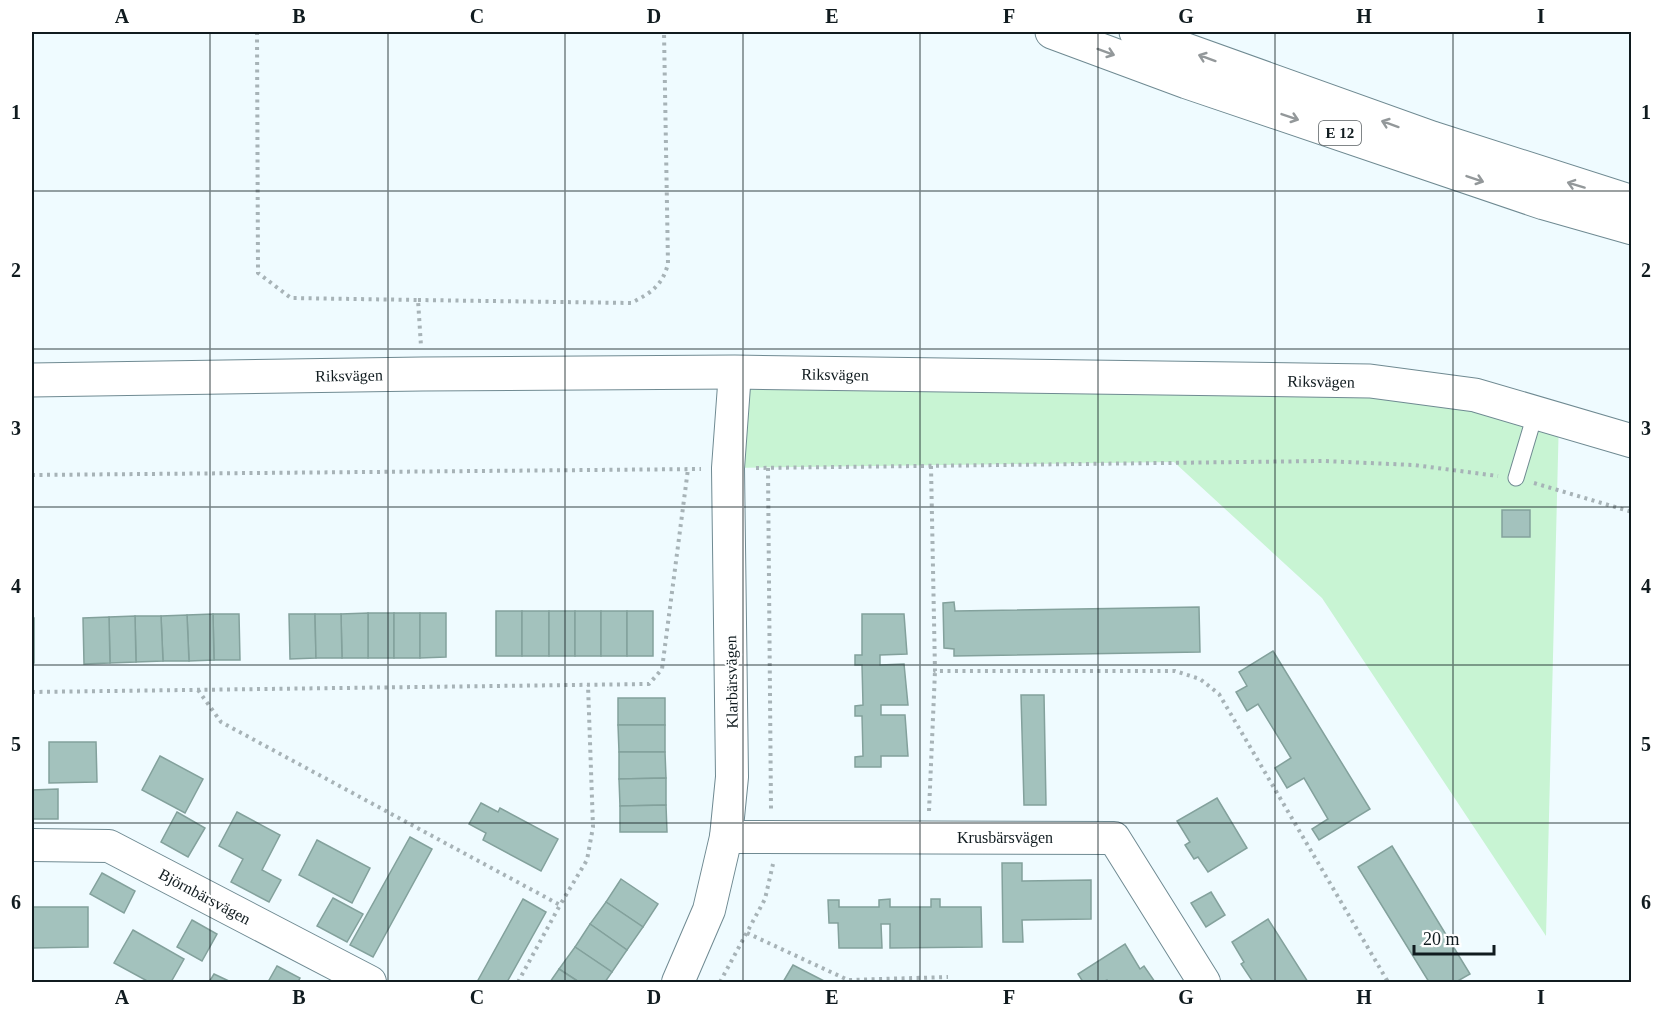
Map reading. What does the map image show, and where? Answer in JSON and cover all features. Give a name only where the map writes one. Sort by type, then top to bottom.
[{"type":"main road","name":"E 12","points":[[1052,32],[1187,82],[1544,203],[1632,228]]},
{"type":"main road","name":"E 12","points":[[1136,32],[1432,138],[1632,202]]},
{"type":"main road","name":"Riksvägen","points":[[32,380],[735,372],[1370,381],[1475,395],[1632,441]]},
{"type":"street","name":"Klarbärsvägen","points":[[678,982],[709,910],[726,837],[732,777],[728,468],[735,372]]},
{"type":"street","name":"Krusbärsvägen","points":[[726,837],[1114,837],[1204,982]]},
{"type":"street","name":"Björnbärsvägen","points":[[32,845],[109,846],[370,982]]},
{"type":"lane","points":[[1516,478],[1536,411]]},
{"type":"path","points":[[257,32],[258,273],[291,298],[631,303],[654,291],[665,277],[668,264],[664,32]]},
{"type":"path","points":[[418,300],[422,374]]},
{"type":"path","points":[[32,475],[1324,461],[1414,465],[1516,478],[1632,512]]},
{"type":"path","points":[[928,837],[935,671],[931,466]]},
{"type":"path","points":[[720,982],[770,885],[773,869],[768,468]]},
{"type":"path","points":[[32,692],[649,684],[662,669],[688,469]]},
{"type":"path","points":[[935,671],[1175,672],[1200,679],[1219,694],[1389,982]]},
{"type":"path","points":[[518,982],[587,860],[593,827],[588,685]]},
{"type":"path","points":[[197,690],[221,722],[560,905]]},
{"type":"path","points":[[747,933],[848,981],[948,977]]},
{"type":"green space","points":[[735,372],[1370,381],[1559,417],[1546,936],[1322,598],[1174,462],[728,468]]},
{"type":"building","points":[[1502,510],[1530,510],[1530,537],[1502,537]]},
{"type":"building","points":[[954,602],[955,611],[1199,607],[1200,652],[954,656],[954,649],[944,648],[943,603]]},
{"type":"building","points":[[496,611],[522,611],[522,656],[496,656]]},
{"type":"building","points":[[522,611],[549,611],[549,656],[522,656]]},
{"type":"building","points":[[549,611],[575,611],[575,656],[549,656]]},
{"type":"building","points":[[575,611],[601,611],[601,656],[575,656]]},
{"type":"building","points":[[601,611],[627,611],[627,656],[601,656]]},
{"type":"building","points":[[627,611],[653,611],[653,656],[627,656]]},
{"type":"building","points":[[368,613],[394,613],[394,658],[368,658]]},
{"type":"building","points":[[368,613],[368,658],[342,658],[341,614]]},
{"type":"building","points":[[394,613],[420,613],[420,658],[394,658]]},
{"type":"building","points":[[420,613],[446,613],[446,657],[420,658]]},
{"type":"building","points":[[213,614],[239,614],[240,660],[214,660]]},
{"type":"building","points":[[213,614],[214,660],[189,661],[187,615]]},
{"type":"building","points":[[289,614],[315,614],[316,658],[290,659]]},
{"type":"building","points":[[315,614],[341,614],[342,658],[316,658]]},
{"type":"building","points":[[862,614],[904,614],[907,654],[880,655],[880,665],[904,664],[908,705],[881,705],[881,715],[905,715],[908,756],[881,756],[881,767],[855,767],[855,757],[863,756],[862,716],[855,716],[855,706],[863,705],[862,665],[855,665],[855,655],[862,655]]},
{"type":"building","points":[[187,615],[189,661],[163,661],[161,616]]},
{"type":"building","points":[[135,616],[161,616],[163,661],[136,662]]},
{"type":"building","points":[[135,616],[136,662],[110,663],[109,617]]},
{"type":"building","points":[[109,617],[110,663],[84,664],[83,618]]},
{"type":"building","points":[[32,618],[34,618],[34,663],[32,663]]},
{"type":"building","points":[[1273,651],[1370,809],[1319,840],[1312,829],[1328,819],[1304,778],[1287,788],[1275,768],[1291,758],[1258,704],[1247,711],[1236,692],[1247,686],[1239,672]]},
{"type":"building","points":[[1021,695],[1044,695],[1046,805],[1024,805]]},
{"type":"building","points":[[618,698],[665,698],[665,725],[618,725]]},
{"type":"building","points":[[618,725],[665,725],[665,752],[619,752]]},
{"type":"building","points":[[49,742],[96,742],[97,782],[49,783]]},
{"type":"building","points":[[619,752],[665,752],[666,778],[619,779]]},
{"type":"building","points":[[160,756],[203,779],[185,813],[142,790]]},
{"type":"building","points":[[666,778],[666,805],[620,806],[619,779]]},
{"type":"building","points":[[58,789],[58,819],[32,819],[32,790]]},
{"type":"building","points":[[1217,798],[1247,848],[1208,872],[1198,857],[1194,859],[1185,845],[1190,842],[1177,821]]},
{"type":"building","points":[[481,803],[498,812],[500,808],[558,839],[541,871],[483,840],[486,833],[469,824]]},
{"type":"building","points":[[666,805],[667,832],[620,832],[620,806]]},
{"type":"building","points":[[177,812],[205,828],[188,857],[161,842]]},
{"type":"building","points":[[237,812],[280,835],[262,870],[281,880],[269,902],[231,882],[243,859],[219,846]]},
{"type":"building","points":[[410,837],[432,849],[373,957],[350,945]]},
{"type":"building","points":[[317,840],[370,868],[352,903],[299,875]]},
{"type":"building","points":[[1392,846],[1470,974],[1456,982],[1429,982],[1358,867]]},
{"type":"building","points":[[1002,863],[1022,863],[1022,881],[1091,880],[1091,919],[1022,920],[1023,942],[1003,942]]},
{"type":"building","points":[[102,873],[135,891],[124,913],[90,894]]},
{"type":"building","points":[[621,879],[658,904],[643,927],[606,902]]},
{"type":"building","points":[[1211,892],[1225,915],[1206,927],[1191,903]]},
{"type":"building","points":[[333,898],[363,914],[347,942],[317,926]]},
{"type":"building","points":[[523,899],[546,912],[507,982],[477,982]]},
{"type":"building","points":[[890,899],[890,907],[931,907],[931,899],[940,899],[940,907],[981,907],[982,947],[890,948],[890,924],[881,924],[882,948],[839,948],[838,923],[829,923],[828,900],[839,900],[839,907],[879,907],[879,900]]},
{"type":"building","points":[[606,902],[643,927],[627,950],[590,924]]},
{"type":"building","points":[[32,907],[88,907],[88,947],[32,948]]},
{"type":"building","points":[[1268,919],[1308,982],[1253,982],[1241,964],[1244,962],[1232,942]]},
{"type":"building","points":[[192,920],[217,934],[202,961],[177,947]]},
{"type":"building","points":[[590,924],[627,950],[612,972],[575,947]]},
{"type":"building","points":[[133,930],[184,959],[171,982],[149,982],[114,963]]},
{"type":"building","points":[[1125,944],[1140,969],[1144,966],[1155,982],[1109,982],[1107,980],[1083,982],[1078,974]]},
{"type":"building","points":[[575,947],[612,972],[605,982],[579,982],[559,969]]},
{"type":"building","points":[[793,965],[826,982],[783,982]]},
{"type":"building","points":[[277,966],[300,978],[298,982],[268,982]]},
{"type":"building","points":[[559,969],[579,982],[550,982]]},
{"type":"building","points":[[214,974],[231,982],[209,982]]}]
